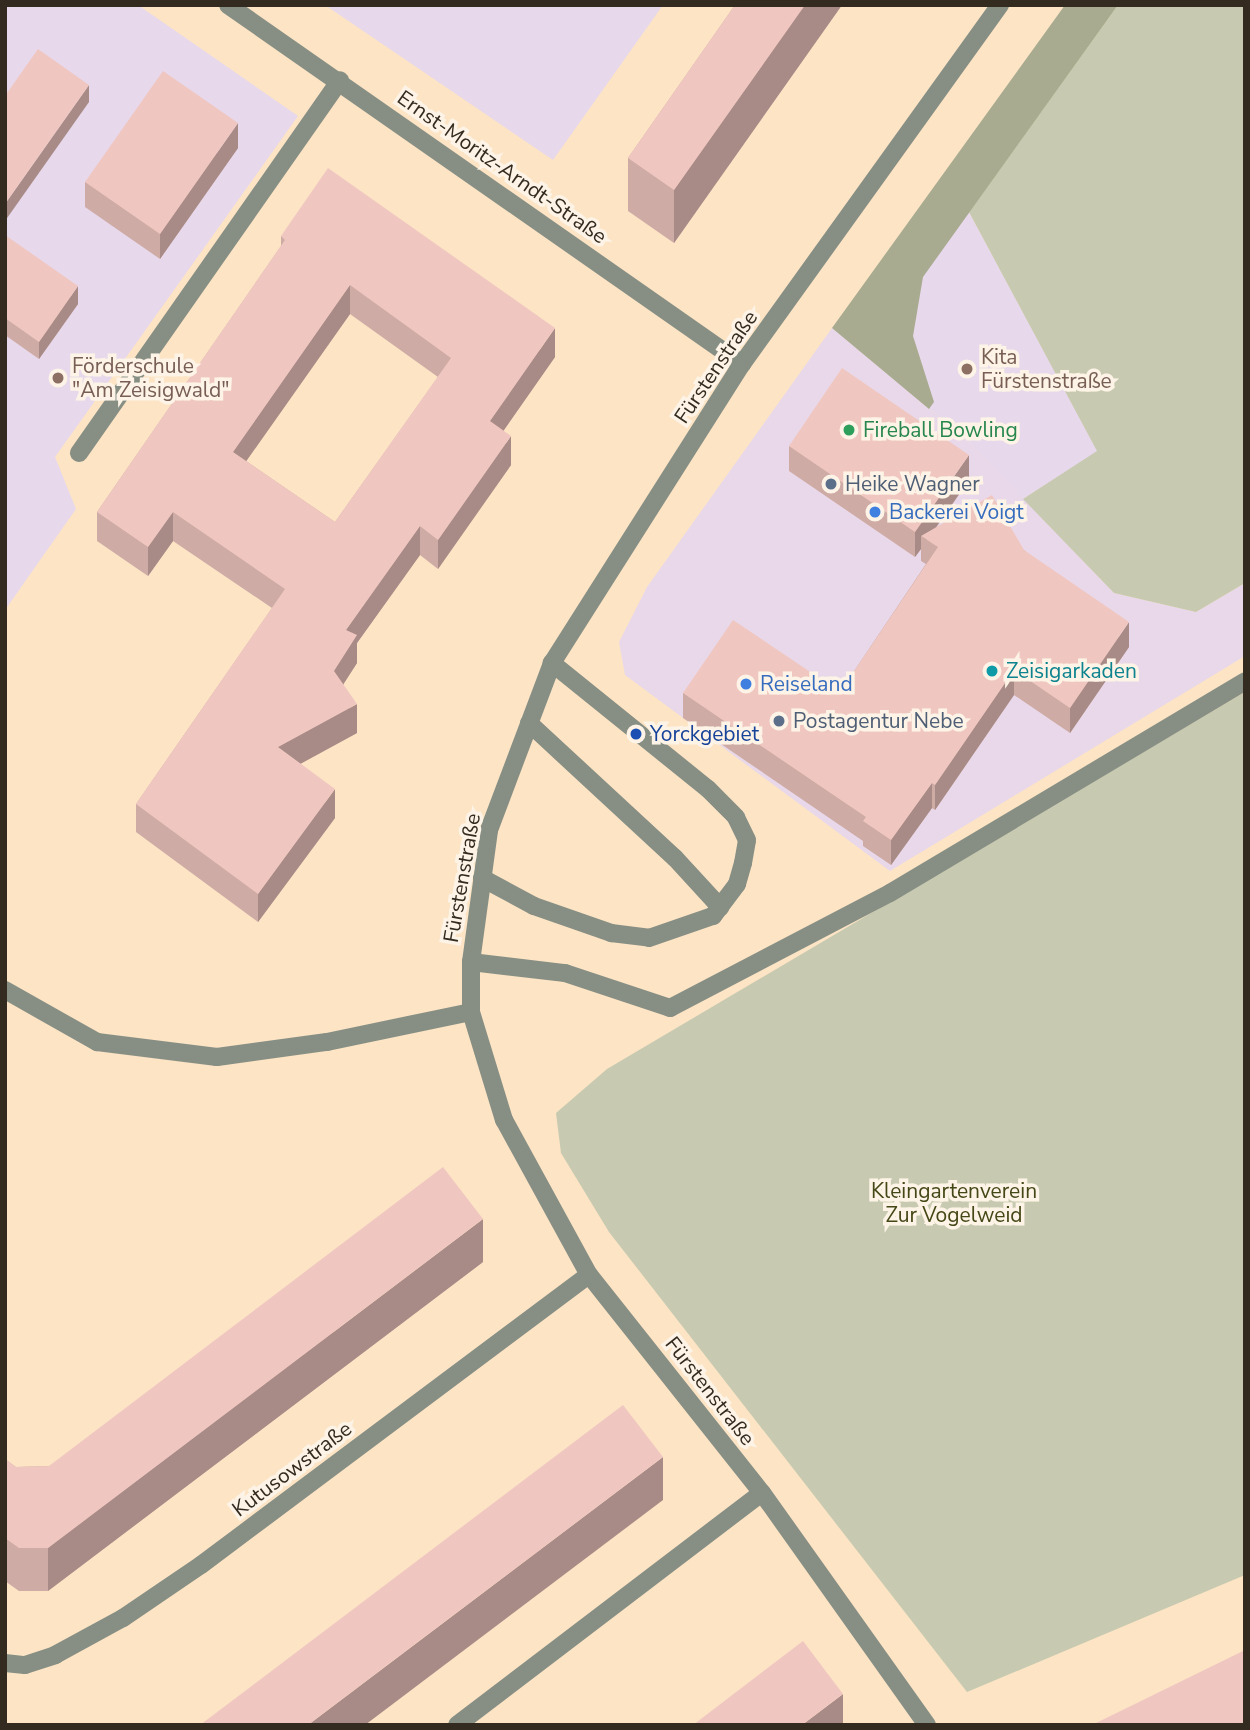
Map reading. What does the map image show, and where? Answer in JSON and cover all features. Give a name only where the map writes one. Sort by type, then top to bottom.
[{"type":"street","name":"Fürstenstraße","points":[[927,1725],[762,1493],[589,1275],[504,1120],[471,1012],[471,962],[489,830],[552,663],[742,364],[1000,5]]},
{"type":"street","name":"Ernst-Moritz-Arndt-Straße","points":[[233,7],[742,364]]},
{"type":"street","points":[[79,453],[340,80]]},
{"type":"street","points":[[482,878],[534,905],[611,933],[649,937],[713,916],[737,884],[747,840],[736,817],[708,789],[552,663]]},
{"type":"street","points":[[471,962],[565,973],[670,1008],[890,893],[1245,681]]},
{"type":"street","points":[[529,723],[675,858],[720,907]]},
{"type":"street","points":[[5,990],[97,1042],[217,1057],[327,1042],[471,1012]]},
{"type":"street","name":"Kutusowstraße","points":[[5,1664],[25,1665],[55,1654],[123,1618],[589,1275]]},
{"type":"street","points":[[457,1725],[762,1493]]},
{"type":"shaded area","name":"Förderschule \"Am Zeisigwald\"","points":[[5,5],[138,5],[298,116],[55,457],[76,509],[5,610]]},
{"type":"shaded area","points":[[325,5],[663,5],[553,160]]},
{"type":"shaded area","name":"Kita Fürstenstraße","points":[[969,212],[1098,452],[1023,499],[966,439],[832,328]]},
{"type":"shaded area","points":[[832,328],[966,439],[1114,593],[1196,612],[1245,583],[1245,656],[890,871],[625,675],[619,642],[647,587]]},
{"type":"green space","points":[[1065,5],[1118,5],[923,277],[913,336],[934,402],[929,409],[832,328]]},
{"type":"green space","points":[[1118,5],[1245,5],[1245,583],[1196,612],[1114,593],[1023,499],[1097,451],[969,212]]},
{"type":"green space","name":"Kleingartenverein Zur Vogelweid","points":[[1245,692],[1245,1575],[967,1692],[609,1232],[561,1153],[556,1113],[607,1069]]},
{"type":"building","points":[[735,5],[805,5],[674,190],[628,158]]},
{"type":"building","points":[[38,49],[89,85],[5,204],[5,96]]},
{"type":"building","points":[[163,71],[238,123],[160,234],[85,182]]},
{"type":"building","points":[[328,168],[555,328],[490,421],[511,436],[438,540],[420,526],[346,630],[357,635],[334,671],[357,704],[278,747],[335,789],[258,894],[136,804],[285,589],[173,512],[148,547],[97,512],[285,240],[281,236]],"holes":[[[350,285],[451,358],[335,522],[233,452]]]},
{"type":"building","points":[[5,235],[78,286],[39,342],[5,318]]},
{"type":"building","points":[[842,368],[969,455],[915,532],[789,446]]},
{"type":"building","name":"Zeisigarkaden","points":[[992,495],[1024,550],[1129,622],[1070,708],[1014,670],[935,785],[932,783],[891,840],[863,821],[866,817],[683,693],[733,620],[840,692],[938,547],[921,536]]},
{"type":"building","points":[[443,1167],[483,1219],[48,1548],[19,1548],[5,1538],[5,1459],[16,1467],[49,1466]]},
{"type":"building","points":[[623,1405],[663,1457],[308,1725],[200,1725]]},
{"type":"building","points":[[803,1641],[843,1694],[802,1725],[693,1725]]},
{"type":"building","points":[[1245,1650],[1245,1725],[1092,1725]]},
{"type":"place","name":"Kita Fürstenstraße","points":[[967,369]]},
{"type":"place","name":"Förderschule \"Am Zeisigwald\"","points":[[58,378]]},
{"type":"place","name":"Fireball Bowling","points":[[849,430]]},
{"type":"place","name":"Heike Wagner","points":[[831,484]]},
{"type":"place","name":"Backerei Voigt","points":[[875,512]]},
{"type":"place","name":"Zeisigarkaden","points":[[992,671]]},
{"type":"place","name":"Reiseland","points":[[746,684]]},
{"type":"place","name":"Postagentur Nebe","points":[[779,721]]},
{"type":"place","name":"Yorckgebiet","points":[[636,734]]}]
